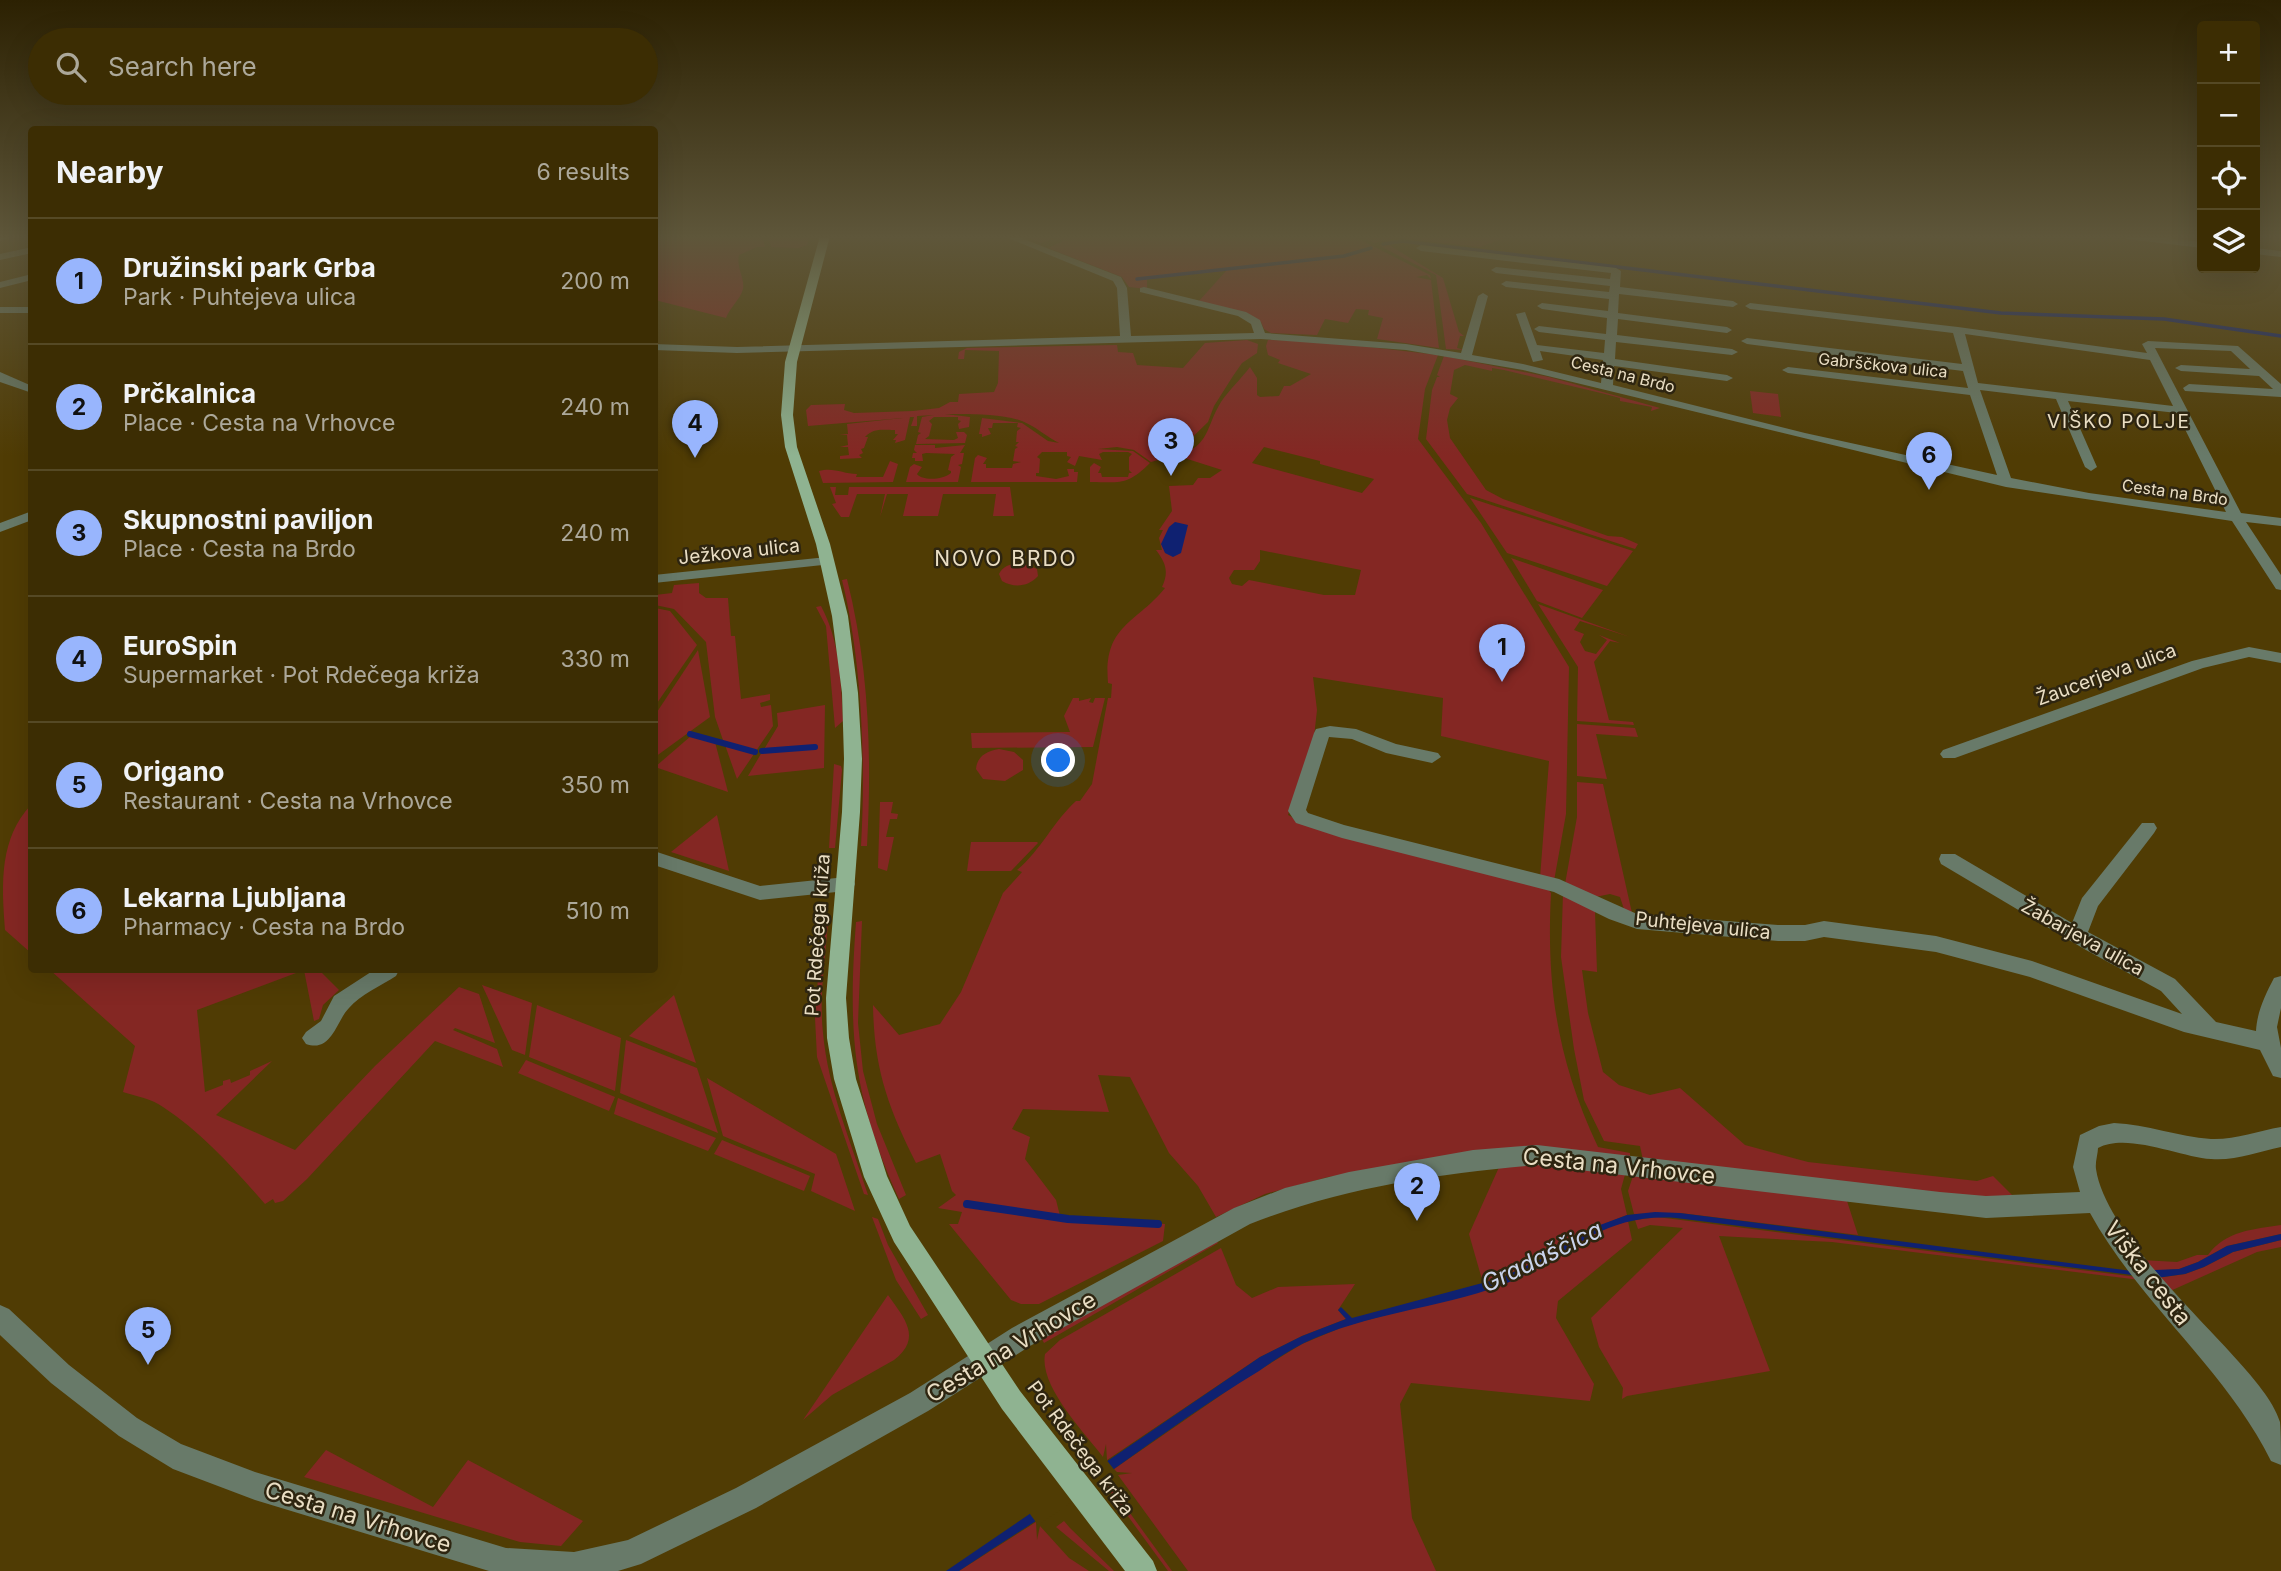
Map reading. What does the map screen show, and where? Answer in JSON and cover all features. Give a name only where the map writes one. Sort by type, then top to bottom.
[{"type":"main road","name":"Pot Rdečega križa","points":[[806,309],[788,387],[788,430],[827,561],[843,635],[852,729],[851,812],[836,1019],[845,1079],[876,1177],[902,1234],[984,1360],[1143,1571]]},
{"type":"street","points":[[1124,309],[1126,341]]},
{"type":"street","points":[[1223,309],[1242,314],[1256,323],[1261,336]]},
{"type":"street","points":[[1466,356],[1479,309]]},
{"type":"street","points":[[1566,309],[1727,330]]},
{"type":"street","points":[[1607,387],[1614,309]]},
{"type":"street","points":[[1779,309],[1958,330],[2153,357]]},
{"type":"street","points":[[0,310],[28,310]]},
{"type":"street","points":[[1521,314],[1541,372]]},
{"type":"street","points":[[1539,329],[1732,352]]},
{"type":"street","name":"Gabrščkova ulica","points":[[1958,330],[2006,483]]},
{"type":"street","name":"Cesta na Brdo","points":[[661,347],[795,349],[1261,336],[1374,343],[1466,356],[1541,372],[2006,483],[2096,499],[2281,522]]},
{"type":"street","name":"Gabrščkova ulica","points":[[1747,341],[1969,368]]},
{"type":"street","points":[[2281,392],[2234,348],[2148,344],[2236,518],[2281,586]]},
{"type":"street","points":[[1540,348],[1727,377]]},
{"type":"street","points":[[2180,368],[2281,374]]},
{"type":"street","name":"Gabrščkova ulica","points":[[1788,370],[1975,389]]},
{"type":"street","points":[[0,375],[3,379],[28,388]]},
{"type":"street","points":[[2189,388],[2281,392]]},
{"type":"street","points":[[1975,389],[2180,410]]},
{"type":"street","points":[[2061,397],[2091,467]]},
{"type":"street","points":[[0,528],[28,517]]},
{"type":"street","name":"Ježkova ulica","points":[[658,579],[827,561]]},
{"type":"street","name":"Žaucerjeva ulica","points":[[1949,754],[2198,664],[2249,652],[2281,658]]},
{"type":"street","name":"Puhtejeva ulica","points":[[1432,757],[1387,747],[1373,738],[1338,732],[1322,733],[1297,811],[1303,818],[1342,831],[1559,886],[1616,915],[1637,921],[1778,933],[1805,933],[1824,929],[1936,944],[2032,969],[2184,1023],[2266,1042]]},
{"type":"street","points":[[2077,935],[2090,903],[2148,828]]},
{"type":"street","points":[[658,859],[760,893],[846,884]]},
{"type":"street","name":"Žabarjeva ulica","points":[[1948,859],[2168,985],[2209,1028]]},
{"type":"street","points":[[313,1038],[328,1027],[341,1002],[384,973]]},
{"type":"street","points":[[2281,984],[2264,1027],[2266,1042],[2281,1068]]},
{"type":"street","name":"Viška cesta","points":[[2281,1137],[2225,1149],[2209,1149],[2139,1135],[2095,1137],[2085,1146],[2084,1162],[2096,1202],[2132,1259],[2239,1382],[2281,1451]]},
{"type":"street","name":"Cesta na Vrhovce","points":[[0,1318],[60,1374],[128,1427],[173,1455],[255,1486],[506,1562],[547,1567],[574,1566],[617,1559],[659,1542],[746,1498],[872,1429],[1021,1337],[1242,1216],[1285,1199],[1349,1183],[1503,1156],[1567,1157],[1986,1207],[2096,1202]]},
{"type":"shaded area","points":[[692,309],[731,309],[726,318]]},
{"type":"shaded area","points":[[1224,309],[1356,309],[1348,323],[1325,319],[1317,335],[1271,333],[1264,329],[1261,322]]},
{"type":"shaded area","points":[[1360,309],[1434,309],[1439,348],[1377,339],[1383,318],[1368,315],[1369,310]]},
{"type":"shaded area","points":[[1441,309],[1452,309],[1459,332],[1464,336],[1460,336],[1457,348],[1464,350],[1446,349]]},
{"type":"shaded area","points":[[1247,340],[1258,344],[1257,353],[1242,363],[1214,406],[1208,422],[1173,456],[1151,462],[1134,450],[1117,447],[1098,449],[1133,451],[1150,463],[1135,476],[1123,481],[1090,482],[1090,467],[1094,463],[1101,467],[1098,473],[1101,473],[1102,477],[1128,477],[1129,473],[1132,473],[1129,470],[1129,457],[1132,454],[1128,452],[1103,452],[1099,454],[1102,460],[1079,456],[1075,466],[1067,462],[1071,457],[1067,456],[1067,452],[1042,452],[1037,457],[1040,459],[1039,473],[1036,473],[1036,476],[1056,479],[1069,476],[1067,469],[1074,469],[1074,472],[1078,472],[1077,482],[971,482],[975,458],[978,455],[987,458],[983,464],[986,464],[986,468],[1012,468],[1013,464],[1021,462],[1013,461],[1015,449],[1018,447],[1015,446],[1019,442],[1016,442],[1017,431],[1021,428],[1017,427],[1018,423],[993,423],[992,428],[988,428],[991,434],[982,437],[982,434],[979,434],[982,418],[1022,423],[1048,441],[1059,443],[1027,423],[1013,418],[984,414],[945,414],[970,417],[969,427],[959,429],[958,424],[961,421],[958,417],[934,417],[929,421],[932,424],[929,436],[925,439],[954,440],[958,438],[956,432],[964,432],[967,435],[965,443],[916,444],[921,433],[918,432],[922,417],[934,415],[917,416],[917,426],[911,426],[914,417],[910,417],[905,440],[895,443],[896,440],[893,440],[898,434],[895,434],[895,430],[871,432],[865,437],[868,437],[861,449],[863,453],[859,455],[862,458],[840,459],[840,456],[849,455],[848,447],[840,447],[848,445],[847,435],[839,435],[848,434],[847,424],[903,418],[808,426],[806,410],[811,405],[845,404],[844,410],[854,413],[913,411],[939,408],[950,402],[958,402],[959,394],[994,392],[998,383],[999,351],[965,350],[964,359],[958,359],[959,352],[967,348],[1117,345],[1118,352],[1133,353],[1137,365],[1183,368],[1205,343]]},
{"type":"shaded area","points":[[1268,340],[1318,341],[1438,355],[1425,389],[1418,439],[1481,523],[1569,667],[1566,814],[1554,881],[1540,878],[1549,761],[1441,736],[1443,698],[1313,677],[1317,710],[1314,737],[1288,815],[1303,823],[1547,888],[1551,893],[1553,993],[1564,1054],[1573,1085],[1598,1147],[1630,1153],[1630,1158],[1378,1171],[1328,1177],[1265,1194],[1216,1217],[1198,1186],[1169,1153],[1130,1077],[1098,1075],[1109,1112],[1023,1109],[1012,1129],[1030,1137],[1025,1159],[1056,1200],[1060,1216],[1165,1224],[1163,1241],[1039,1304],[1021,1304],[1011,1300],[949,1224],[958,1224],[962,1212],[938,1208],[956,1195],[952,1191],[940,1154],[916,1163],[898,1124],[884,1087],[876,1049],[873,1005],[899,1035],[940,1024],[961,992],[1003,893],[1022,872],[1017,870],[1068,809],[1076,801],[1080,801],[1092,784],[1108,698],[1111,698],[1112,684],[1108,683],[1108,664],[1111,649],[1124,627],[1165,588],[1162,587],[1165,568],[1156,550],[1162,550],[1159,538],[1163,530],[1159,530],[1172,511],[1169,486],[1193,485],[1198,478],[1210,478],[1222,470],[1178,456],[1202,440],[1221,402],[1250,367],[1257,378],[1257,395],[1260,397],[1279,396],[1284,386],[1290,386],[1311,374],[1278,363],[1280,360],[1268,355]],"holes":[[[1264,447],[1320,461],[1320,464],[1374,479],[1362,493],[1252,463]],[[1260,550],[1361,570],[1355,595],[1324,595],[1249,580],[1242,586],[1232,584],[1229,578],[1234,570],[1254,570],[1260,561]]]},
{"type":"shaded area","points":[[1444,356],[1549,377],[1660,408],[1651,411],[1652,407],[1620,401],[1620,398],[1504,370],[1492,368],[1492,371],[1465,365],[1454,370],[1450,394],[1458,398],[1450,408],[1447,420],[1450,438],[1486,490],[1503,499],[1608,536],[1622,537],[1638,544],[1635,549],[1467,494],[1426,439],[1432,390],[1437,377],[1440,377],[1437,375]]},
{"type":"shaded area","points":[[1750,391],[1778,394],[1781,417],[1753,413]]},
{"type":"shaded area","points":[[915,445],[935,445],[935,448],[965,445],[960,453],[964,453],[962,464],[958,465],[961,467],[958,482],[906,482],[910,467],[914,464],[922,467],[917,474],[923,478],[938,478],[951,473],[948,470],[951,457],[955,454],[926,453],[922,454],[923,461],[915,461],[915,458],[912,458],[913,453],[917,453],[914,450]]},
{"type":"shaded area","points":[[890,461],[898,464],[893,482],[823,483],[819,471],[834,470],[857,474],[856,477],[883,477]]},
{"type":"shaded area","points":[[830,487],[836,487],[835,495],[848,495],[849,487],[1010,487],[1014,516],[993,516],[996,494],[943,494],[938,516],[903,516],[908,494],[887,494],[880,517],[885,494],[857,494],[849,517],[841,517],[832,504],[836,503]]},
{"type":"shaded area","points":[[1470,498],[1633,551],[1607,586],[1507,553]]},
{"type":"shaded area","points":[[1175,522],[1188,525],[1181,553],[1173,557],[1165,553],[1161,544],[1169,527]]},
{"type":"shaded area","points":[[1511,558],[1603,590],[1582,618],[1537,601]]},
{"type":"shaded area","points":[[1022,563],[1037,569],[1038,576],[1021,585],[1002,581],[999,574],[1003,568]]},
{"type":"shaded area","points":[[847,579],[860,645],[867,711],[867,846],[861,846],[861,712],[854,644],[842,580]]},
{"type":"shaded area","points":[[699,583],[699,593],[706,598],[728,598],[741,699],[770,694],[770,700],[760,703],[761,707],[771,705],[773,726],[737,779],[725,745],[744,749],[724,743],[715,717],[706,642],[674,609],[658,606],[658,595],[672,593],[674,585]]},
{"type":"shaded area","points":[[1538,604],[1630,637],[1580,621],[1574,630],[1584,634],[1580,642],[1585,651],[1596,654],[1607,640],[1599,635],[1620,643],[1610,641],[1594,662],[1609,720],[1633,722],[1634,725],[1577,721],[1578,667]]},
{"type":"shaded area","points":[[821,606],[836,647],[840,677],[843,721],[835,728],[826,626],[816,607]]},
{"type":"shaded area","points":[[658,609],[670,611],[697,645],[658,702]]},
{"type":"shaded area","points":[[698,650],[710,717],[658,755],[658,710]]},
{"type":"shaded area","points":[[1073,698],[1079,698],[1079,701],[1091,698],[1089,702],[1093,703],[1095,698],[1105,698],[1093,747],[972,748],[971,733],[1070,732],[1064,716]]},
{"type":"shaded area","points":[[825,705],[824,768],[748,776],[762,752],[813,748],[763,751],[778,726],[777,713]]},
{"type":"shaded area","points":[[1577,724],[1635,728],[1638,737],[1596,734],[1607,779],[1577,776]]},
{"type":"shaded area","points":[[691,736],[715,742],[728,792],[658,768],[658,764]]},
{"type":"shaded area","points":[[999,749],[1014,752],[1023,760],[1023,770],[1005,781],[983,779],[976,769],[978,761],[987,753]]},
{"type":"shaded area","points":[[834,764],[841,766],[842,770],[835,848],[829,848]]},
{"type":"shaded area","points":[[1577,782],[1603,784],[1632,913],[1624,909],[1620,897],[1610,894],[1595,897],[1565,884],[1577,817]]},
{"type":"shaded area","points":[[880,802],[893,802],[891,813],[898,814],[897,819],[890,819],[886,837],[894,837],[887,871],[878,868]]},
{"type":"shaded area","points":[[28,809],[28,950],[5,930],[3,894],[8,846]]},
{"type":"shaded area","points":[[717,815],[729,871],[671,852]]},
{"type":"shaded area","points":[[971,842],[1038,843],[1011,871],[967,871]]},
{"type":"shaded area","points":[[1563,893],[1595,911],[1597,972],[1582,970],[1588,1013],[1603,1072],[1619,1085],[1650,1095],[1680,1088],[1745,1145],[1808,1162],[1977,1181],[1993,1176],[2013,1196],[1973,1199],[1643,1160],[1640,1146],[1604,1141],[1584,1100],[1574,1049],[1561,957]]},
{"type":"shaded area","points":[[862,921],[858,1023],[863,1071],[877,1124],[906,1195],[899,1199],[871,1128],[857,1063],[854,961],[856,922]]},
{"type":"shaded area","points":[[822,924],[828,924],[822,1006],[826,1054],[841,1115],[868,1195],[864,1194],[817,1057],[815,1018]]},
{"type":"shaded area","points":[[53,973],[296,973],[197,1010],[205,1092],[223,1085],[223,1081],[230,1079],[231,1083],[250,1075],[250,1071],[272,1061],[216,1115],[295,1150],[375,1066],[459,987],[479,994],[495,1043],[455,1028],[453,1030],[497,1049],[503,1067],[435,1041],[307,1179],[283,1201],[275,1203],[273,1199],[265,1204],[191,1128],[154,1102],[123,1092],[135,1046]]},
{"type":"shaded area","points":[[305,973],[322,973],[339,990],[323,1005],[319,1019],[314,1021]]},
{"type":"shaded area","points":[[482,985],[532,1003],[525,1055],[512,1050]]},
{"type":"shaded area","points":[[674,995],[696,1063],[629,1036]]},
{"type":"shaded area","points":[[537,1005],[621,1038],[615,1091],[529,1057]]},
{"type":"shaded area","points":[[626,1040],[697,1068],[718,1133],[620,1093]]},
{"type":"shaded area","points":[[526,1060],[615,1097],[609,1111],[518,1073]]},
{"type":"shaded area","points":[[707,1078],[836,1154],[855,1211],[811,1191],[815,1174],[723,1136]]},
{"type":"shaded area","points":[[618,1098],[716,1138],[708,1151],[614,1114]]},
{"type":"shaded area","points":[[722,1140],[810,1176],[804,1191],[714,1154]]},
{"type":"shaded area","points":[[1540,1164],[1626,1171],[1621,1189],[1627,1215],[1579,1234],[1523,1268],[1483,1283],[1469,1234],[1500,1165]]},
{"type":"shaded area","points":[[1634,1173],[1847,1201],[1858,1235],[1680,1213],[1634,1214],[1628,1191]]},
{"type":"shaded area","name":"Gradaščica","points":[[1655,1212],[2132,1271],[2179,1269],[2227,1246],[2281,1234],[2281,1240],[2233,1252],[2185,1274],[2156,1278],[1676,1218],[1649,1218],[1625,1223],[1584,1240],[1502,1285],[1352,1325],[1304,1343],[1222,1394],[959,1571],[946,1571],[1260,1357],[1302,1336],[1346,1319],[1338,1310],[1341,1307],[1352,1318],[1501,1278],[1539,1260],[1592,1228],[1627,1215]]},
{"type":"shaded area","points":[[872,1217],[878,1219],[888,1245],[928,1315],[921,1319],[896,1280]]},
{"type":"shaded area","points":[[1657,1217],[2137,1277],[2140,1280],[1832,1242],[1719,1236],[1770,1371],[1622,1399],[1623,1388],[1599,1347],[1591,1318],[1683,1228],[1650,1225],[1638,1229],[1635,1220]]},
{"type":"shaded area","points":[[1628,1221],[1632,1240],[1558,1301],[1556,1318],[1594,1384],[1590,1401],[1411,1383],[1400,1404],[1412,1518],[1436,1571],[1188,1571],[1118,1475],[1132,1473],[1117,1472],[1114,1469],[1240,1382],[1302,1344],[1345,1326],[1502,1284],[1602,1229]]},
{"type":"shaded area","points":[[2281,1225],[2281,1234],[2227,1246],[2179,1269],[2151,1271],[2141,1260],[2177,1262],[2197,1255],[2208,1255],[2231,1236]]},
{"type":"shaded area","points":[[1216,1240],[1218,1243],[1044,1343],[1042,1339]]},
{"type":"shaded area","points":[[2281,1240],[2281,1247],[2257,1252],[2168,1292],[2156,1278],[2185,1274],[2233,1252]]},
{"type":"shaded area","points":[[1221,1248],[1236,1285],[1252,1298],[1278,1287],[1355,1284],[1338,1310],[1346,1319],[1302,1336],[1260,1357],[1107,1460],[1106,1444],[1103,1457],[1056,1394],[1045,1367],[1045,1354],[1060,1340]]},
{"type":"shaded area","points":[[888,1295],[908,1328],[908,1344],[903,1352],[894,1360],[832,1395],[803,1420]]},
{"type":"shaded area","points":[[326,1450],[433,1507],[468,1460],[583,1521],[561,1546],[520,1542],[304,1477]]},
{"type":"shaded area","points":[[1106,1480],[1172,1571],[1168,1571],[1103,1482]]},
{"type":"shaded area","points":[[1064,1521],[1114,1571],[1109,1571],[1056,1527]]},
{"type":"shaded area","points":[[1036,1522],[1037,1540],[1040,1526],[1069,1558],[1089,1571],[959,1571]]},
{"type":"pier","points":[[1105,1458],[1116,1472],[1038,1525],[1027,1510]]},
{"type":"waterway","points":[[1970,309],[2001,313],[2164,319],[2281,336]]},
{"type":"waterway","points":[[690,734],[755,752]]},
{"type":"waterway","points":[[762,751],[815,747]]},
{"type":"waterway","points":[[967,1204],[1068,1219],[1158,1224]]},
{"type":"place","name":"EuroSpin","points":[[695,458]]},
{"type":"place","name":"Skupnostni paviljon","points":[[1171,476]]},
{"type":"place","name":"Lekarna Ljubljana","points":[[1929,490]]},
{"type":"place","name":"Družinski park Grba","points":[[1502,682]]},
{"type":"place","name":"Prčkalnica","points":[[1417,1221]]},
{"type":"place","name":"Origano","points":[[148,1365]]},
{"type":"district","name":"VIŠKO POLJE","points":[[2119,421]]},
{"type":"district","name":"NOVO BRDO","points":[[1006,559]]}]
